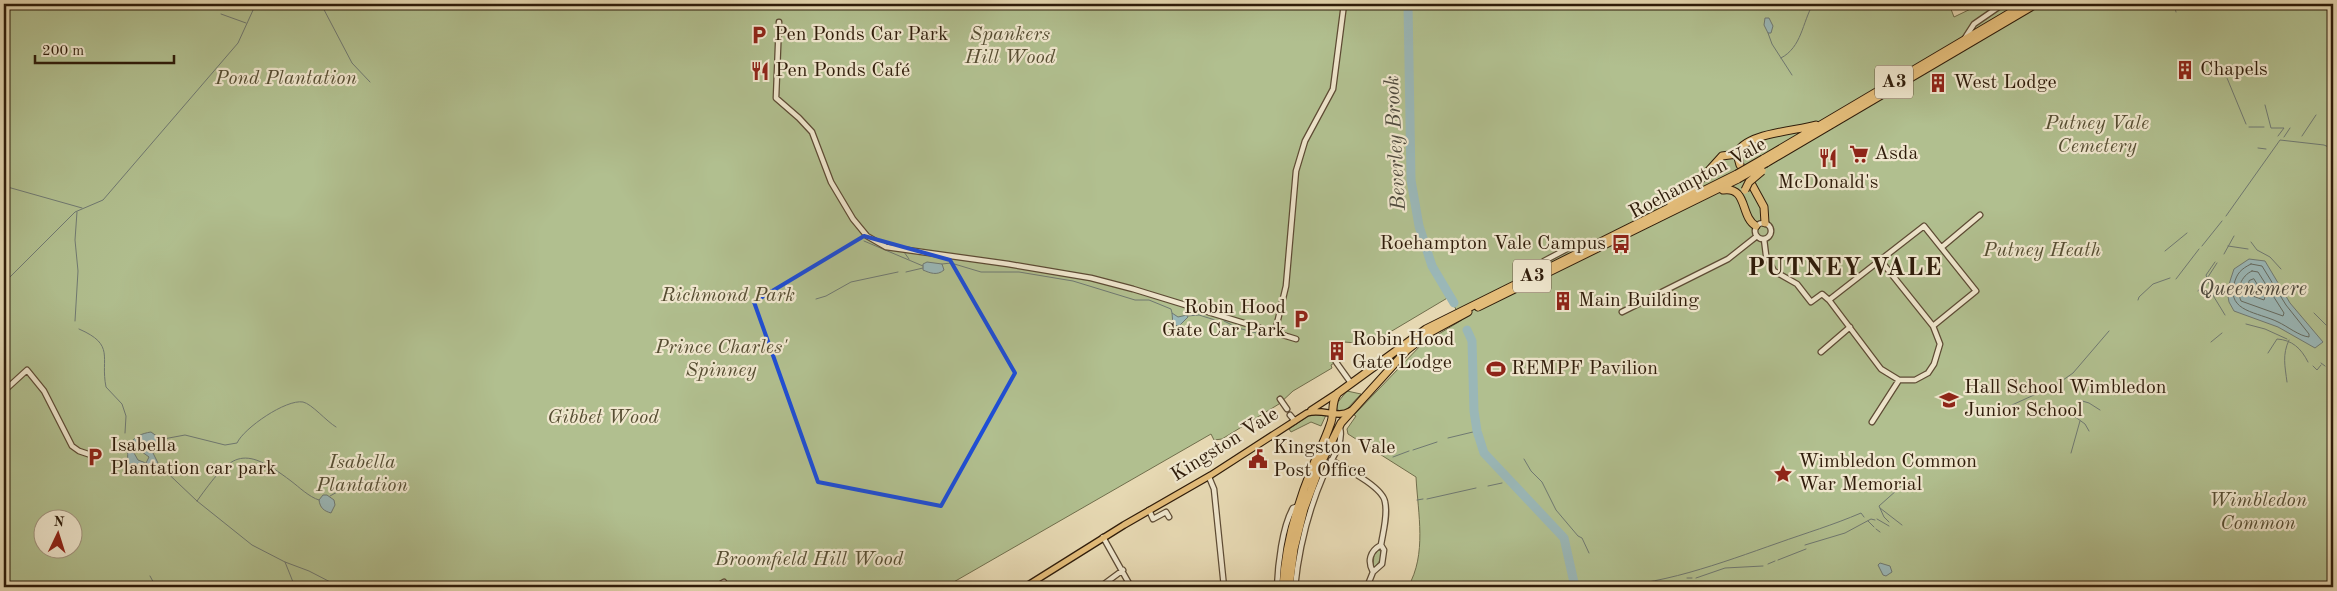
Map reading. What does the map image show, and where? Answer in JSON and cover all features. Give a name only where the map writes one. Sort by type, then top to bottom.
[{"type":"highway","name":"A3","points":[[1961,43],[2026,4]]},
{"type":"highway","name":"Roehampton Vale","points":[[1764,161],[1791,148],[2036,4]]},
{"type":"highway","name":"Roehampton Vale","points":[[1427,331],[1715,191],[1828,120],[1961,43]]},
{"type":"highway","name":"A3","points":[[1639,224],[1687,193],[1722,156],[1737,154],[1742,145],[1764,135],[1790,132],[1828,120]]},
{"type":"highway","name":"A3","points":[[1743,202],[1745,190],[1749,182],[1791,148]]},
{"type":"highway","points":[[1737,154],[1740,165]]},
{"type":"highway","name":"Roehampton Vale","points":[[1427,331],[1586,248],[1738,176]]},
{"type":"highway","points":[[1752,185],[1764,207],[1765,223]]},
{"type":"highway","points":[[1715,191],[1732,190],[1743,202],[1749,219],[1756,226]]},
{"type":"highway","name":"A3","points":[[1338,392],[1427,331]]},
{"type":"highway","name":"A3","points":[[1289,587],[1294,549],[1304,509],[1318,471],[1339,426],[1350,411],[1427,331]]},
{"type":"highway","points":[[1283,587],[1295,508],[1330,425],[1333,402],[1338,392]]},
{"type":"main road","points":[[1308,413],[1338,392]]},
{"type":"main road","name":"Kingston Vale","points":[[1025,587],[1149,510],[1209,477],[1308,413],[1320,411],[1343,414],[1350,411]]},
{"type":"street","points":[[1275,332],[1286,286],[1296,171],[1305,141],[1333,89],[1344,4]]},
{"type":"street","points":[[1961,43],[1972,27],[2003,4]]},
{"type":"street","points":[[779,25],[776,98],[809,128],[840,199],[862,231],[879,244],[1091,278],[1133,289],[1296,340]]},
{"type":"street","points":[[1972,27],[1979,32]]},
{"type":"street","points":[[1942,247],[1980,215]]},
{"type":"street","points":[[1756,236],[1756,226],[1765,223],[1769,226],[1771,232],[1764,239]]},
{"type":"street","points":[[1829,300],[1881,262],[1924,226],[1976,291],[1932,326]]},
{"type":"street","points":[[1756,236],[1764,239]]},
{"type":"street","points":[[1622,312],[1728,258],[1756,236]]},
{"type":"street","points":[[1764,239],[1766,255],[1774,271],[1792,279],[1811,302],[1822,294],[1829,300],[1881,369],[1899,380],[1915,380],[1932,370],[1940,344],[1932,326],[1881,262]]},
{"type":"street","points":[[1821,352],[1850,327]]},
{"type":"street","points":[[1336,362],[1351,383]]},
{"type":"street","points":[[4,391],[27,370],[44,390],[72,446],[79,451],[97,457]]},
{"type":"street","points":[[1872,422],[1899,380]]},
{"type":"street","points":[[1280,399],[1287,409]]},
{"type":"street","points":[[1290,415],[1295,421]]},
{"type":"street","points":[[1295,587],[1297,562],[1306,523],[1318,488],[1342,439],[1339,426]]},
{"type":"street","points":[[1331,460],[1372,485],[1384,498],[1386,510],[1381,545],[1385,556],[1379,569],[1373,572],[1367,587]]},
{"type":"street","points":[[1209,477],[1214,493],[1224,587]]},
{"type":"street","points":[[1277,587],[1284,538],[1295,508]]},
{"type":"street","points":[[1149,510],[1153,519]]},
{"type":"street","points":[[1150,524],[1153,519],[1166,512],[1169,517]]},
{"type":"street","points":[[1104,537],[1130,587]]},
{"type":"street","points":[[1373,572],[1369,561],[1372,553],[1381,545]]},
{"type":"street","points":[[1100,587],[1122,570]]},
{"type":"street","points":[[716,587],[724,582]]},
{"type":"highlighted area","points":[[864,236],[950,260],[1015,373],[941,506],[818,482],[754,302]]},
{"type":"green space","points":[[4,4],[1949,4],[1954,17],[1981,4],[2333,4],[2333,587],[1408,587],[1418,561],[1420,534],[1416,477],[1348,434],[1347,429],[1356,416],[1354,415],[1422,344],[1462,320],[1449,297],[1370,344],[1344,342],[1331,350],[1339,360],[1331,365],[1332,368],[1293,391],[1279,404],[1222,439],[1214,440],[1211,434],[945,587],[4,587]]},
{"type":"green space","points":[[1347,391],[1361,394],[1347,409],[1341,412],[1337,409],[1338,402]]},
{"type":"green space","points":[[1311,414],[1326,415],[1321,426],[1311,422],[1291,432],[1289,429]]},
{"type":"green space","points":[[1378,550],[1381,551],[1381,559],[1375,567],[1373,566],[1374,555]]},
{"type":"water","points":[[1765,18],[1769,18],[1773,26],[1771,33],[1768,33],[1764,25]]},
{"type":"water","name":"Queensmere","points":[[2249,259],[2265,261],[2290,303],[2323,342],[2315,348],[2278,327],[2234,311],[2229,302],[2227,291],[2234,269]]},
{"type":"water","points":[[927,262],[942,264],[944,270],[931,273],[923,270],[923,264]]},
{"type":"water","points":[[1172,313],[1178,317],[1187,315],[1188,317],[1179,326],[1173,325]]},
{"type":"water","points":[[151,432],[158,437],[158,443],[152,451],[158,463],[150,466],[128,464],[128,452],[131,442],[144,433]],"holes":[[[138,449],[149,457],[146,463],[138,460],[134,453]]]},
{"type":"water","points":[[323,495],[327,495],[334,500],[335,505],[331,513],[324,510],[320,505],[319,500]]},
{"type":"water","points":[[1880,563],[1890,566],[1892,572],[1886,576],[1883,575],[1878,565]]},
{"type":"waterway","points":[[4,283],[75,212],[103,200],[238,43],[254,8],[258,4]]},
{"type":"waterway","points":[[321,4],[352,63],[370,82]]},
{"type":"waterway","name":"Beverley Brook","points":[[1408,4],[1411,180],[1419,226],[1432,266],[1454,303]]},
{"type":"waterway","points":[[1781,58],[1793,48],[1813,4]]},
{"type":"waterway","points":[[2174,4],[2176,12]]},
{"type":"waterway","points":[[221,14],[246,23]]},
{"type":"waterway","points":[[1768,33],[1772,44],[1792,75]]},
{"type":"waterway","points":[[2227,78],[2246,124]]},
{"type":"waterway","points":[[2265,105],[2271,128],[2284,128],[2278,136]]},
{"type":"waterway","points":[[2302,136],[2316,115]]},
{"type":"waterway","points":[[2249,127],[2264,127]]},
{"type":"waterway","points":[[2284,137],[2290,128]]},
{"type":"waterway","points":[[2226,216],[2280,140],[2324,145],[2333,149]]},
{"type":"waterway","points":[[2258,148],[2266,149]]},
{"type":"waterway","points":[[4,186],[82,208]]},
{"type":"waterway","points":[[75,321],[78,271],[75,240],[77,212]]},
{"type":"waterway","points":[[2202,246],[2222,221]]},
{"type":"waterway","points":[[2165,251],[2187,233]]},
{"type":"waterway","points":[[2224,254],[2234,236]]},
{"type":"waterway","points":[[864,241],[923,266]]},
{"type":"waterway","points":[[2251,242],[2257,250],[2270,257],[2281,269]]},
{"type":"waterway","points":[[2228,246],[2248,249]]},
{"type":"waterway","points":[[2176,279],[2199,249]]},
{"type":"waterway","points":[[904,252],[909,259]]},
{"type":"waterway","points":[[2215,262],[2206,275],[2214,297],[2225,315]]},
{"type":"waterway","points":[[942,264],[951,263],[981,272],[1019,272],[1073,281],[1135,300],[1149,300],[1171,309],[1172,313]]},
{"type":"waterway","points":[[2206,280],[2217,263]]},
{"type":"waterway","points":[[906,272],[923,268]]},
{"type":"waterway","points":[[816,299],[826,296],[851,282],[898,272]]},
{"type":"waterway","points":[[2138,300],[2153,284],[2170,278]]},
{"type":"waterway","points":[[2198,291],[2204,282]]},
{"type":"waterway","points":[[2314,313],[2326,325]]},
{"type":"waterway","points":[[1187,316],[1199,315],[1215,320]]},
{"type":"waterway","points":[[1224,321],[1238,328],[1264,335]]},
{"type":"waterway","points":[[2246,324],[2265,329],[2287,339]]},
{"type":"waterway","points":[[79,329],[91,335],[102,346],[106,387],[122,404],[126,416],[125,433]]},
{"type":"waterway","name":"Beverley Brook","points":[[1467,330],[1472,341],[1474,411],[1477,431],[1484,453],[1564,538],[1575,587]]},
{"type":"waterway","points":[[2012,405],[2056,385],[2073,373],[2109,331]]},
{"type":"waterway","points":[[2211,342],[2222,333]]},
{"type":"waterway","points":[[2268,353],[2277,339],[2287,341],[2296,346],[2308,362]]},
{"type":"waterway","points":[[2287,382],[2285,356],[2289,340]]},
{"type":"waterway","points":[[2321,363],[2325,366]]},
{"type":"waterway","points":[[2313,366],[2317,370],[2321,365]]},
{"type":"waterway","points":[[2079,400],[2089,403],[2100,410]]},
{"type":"waterway","points":[[158,440],[185,435],[225,445],[237,443],[248,430],[266,416],[286,405],[296,402],[307,403],[336,427]]},
{"type":"waterway","points":[[2074,416],[2085,424],[2089,431]]},
{"type":"waterway","points":[[2071,453],[2080,421]]},
{"type":"waterway","points":[[1448,438],[1477,431]]},
{"type":"waterway","points":[[1413,450],[1437,442]]},
{"type":"waterway","points":[[1393,457],[1409,451]]},
{"type":"waterway","points":[[197,501],[228,464],[238,459],[248,458],[260,461],[274,469],[319,500]]},
{"type":"waterway","points":[[1524,459],[1531,471],[1542,482],[1556,510],[1578,536],[1582,538],[1589,553]]},
{"type":"waterway","points":[[158,464],[197,501],[252,545],[340,587]]},
{"type":"waterway","points":[[330,496],[357,481],[371,486]]},
{"type":"waterway","points":[[1889,522],[1884,517],[1879,506],[1906,482]]},
{"type":"waterway","points":[[1488,486],[1502,483]]},
{"type":"waterway","points":[[1427,499],[1476,488]]},
{"type":"waterway","points":[[1417,500],[1423,499]]},
{"type":"waterway","points":[[1880,508],[1902,525]]},
{"type":"waterway","points":[[1597,587],[1643,583],[1689,572],[1861,513],[1864,517]]},
{"type":"waterway","points":[[1805,545],[1845,533],[1871,519],[1875,520]]},
{"type":"waterway","points":[[1877,519],[1889,526]]},
{"type":"waterway","points":[[1868,521],[1874,527]]},
{"type":"waterway","points":[[1876,529],[1880,532]]},
{"type":"waterway","points":[[1778,560],[1806,549]]},
{"type":"waterway","points":[[1768,564],[1775,561]]},
{"type":"waterway","points":[[285,562],[295,587]]},
{"type":"waterway","points":[[1696,578],[1725,568],[1763,566]]},
{"type":"waterway","points":[[150,576],[156,587]]},
{"type":"waterway","points":[[1687,578],[1692,578]]},
{"type":"place","name":"Pen Ponds Car Park","points":[[759,35]]},
{"type":"place","name":"Chapels","points":[[2185,70]]},
{"type":"place","name":"Pen Ponds Café","points":[[760,71]]},
{"type":"place","name":"West Lodge","points":[[1938,83]]},
{"type":"place","name":"Asda","points":[[1859,154]]},
{"type":"place","name":"McDonald's","points":[[1828,158]]},
{"type":"place","name":"Roehampton Vale Campus","points":[[1621,244]]},
{"type":"place","name":"Main Building","points":[[1563,301]]},
{"type":"place","name":"Robin Hood Gate Car Park","points":[[1301,319]]},
{"type":"place","name":"Robin Hood Gate Lodge","points":[[1337,351]]},
{"type":"place","name":"REMPF Pavilion","points":[[1496,369]]},
{"type":"place","name":"Hall School Wimbledon Junior School","points":[[1949,400]]},
{"type":"place","name":"Isabella Plantation car park","points":[[95,457]]},
{"type":"place","name":"Kingston Vale Post Office","points":[[1258,459]]},
{"type":"place","name":"Wimbledon Common War Memorial","points":[[1783,474]]},
{"type":"district","name":"PUTNEY VALE","points":[[1845,268]]},
{"type":"park label","name":"Spankers Hill Wood","points":[[1010,46]]},
{"type":"park label","name":"Pond Plantation","points":[[286,79]]},
{"type":"park label","name":"Putney Vale Cemetery","points":[[2097,136]]},
{"type":"park label","name":"Putney Heath","points":[[2042,251]]},
{"type":"park label","name":"Richmond Park","points":[[728,296]]},
{"type":"park label","name":"Prince Charles' Spinney","points":[[721,360]]},
{"type":"park label","name":"Gibbet Wood","points":[[603,418]]},
{"type":"park label","name":"Isabella Plantation","points":[[362,474]]},
{"type":"park label","name":"Wimbledon Common","points":[[2258,512]]},
{"type":"park label","name":"Broomfield Hill Wood","points":[[809,560]]}]
